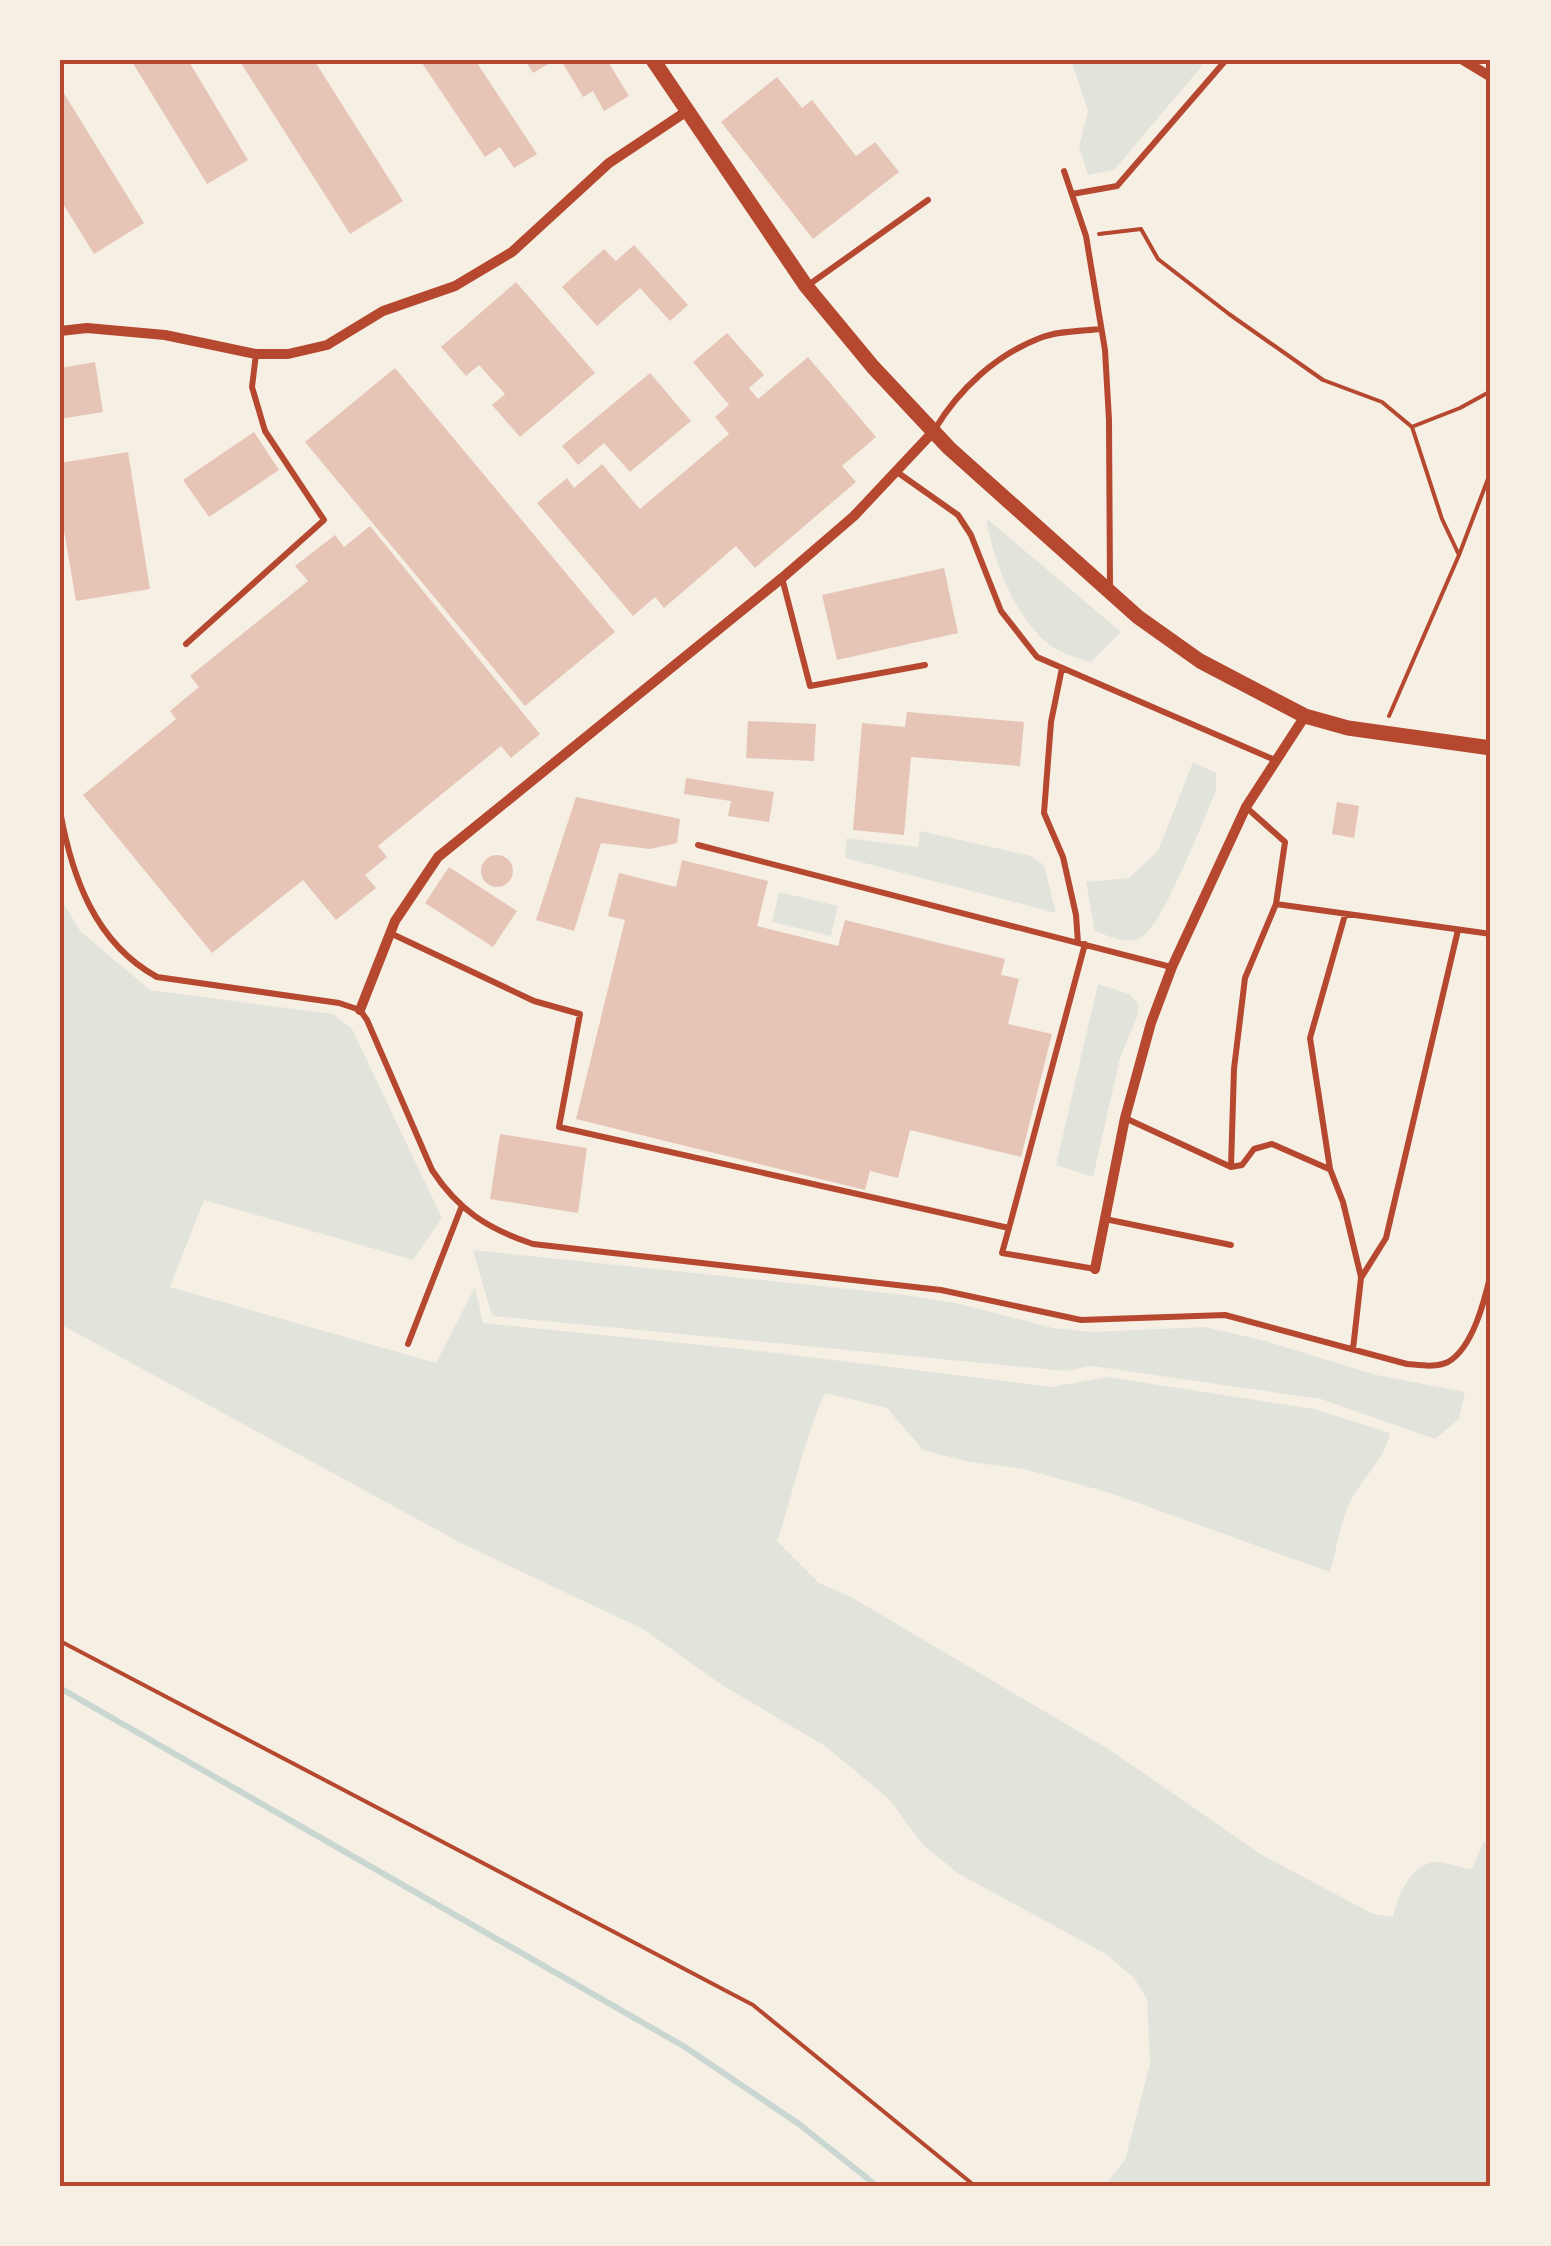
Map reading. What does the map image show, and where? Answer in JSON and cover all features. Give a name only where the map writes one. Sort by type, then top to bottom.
[{"type":"street","points":[[653,60],[806,286],[873,368],[933,432],[1110,594],[1200,661],[1305,716],[1324,723],[1491,748]]},
{"type":"street","points":[[1462,60],[1491,77]]},
{"type":"street","points":[[60,330],[87,328],[165,335],[256,354],[288,354],[327,346],[383,311],[456,286],[512,252],[609,163],[687,111]]},
{"type":"street","points":[[360,1010],[390,933],[438,857],[782,578],[854,516],[933,432]]},
{"type":"street","points":[[1096,1269],[1126,1118],[1151,1023],[1172,967],[1246,807],[1305,716]]},
{"type":"lane","points":[[1072,194],[1117,186],[1226,60]]},
{"type":"lane","points":[[1064,171],[1086,236],[1102,329],[1109,420],[1110,594]]},
{"type":"lane","points":[[806,286],[928,200]]},
{"type":"lane","points":[[933,432],[947,409],[986,368],[1042,337],[1102,329]]},
{"type":"lane","points":[[186,644],[324,520],[264,431],[252,386],[256,354]]},
{"type":"lane","points":[[896,471],[958,514],[971,535],[1001,610],[1037,657],[1275,760]]},
{"type":"lane","points":[[782,578],[810,686],[925,664]]},
{"type":"lane","points":[[1062,668],[1050,722],[1044,813],[1063,857],[1082,943],[1002,1254],[1096,1269]]},
{"type":"lane","points":[[1231,1167],[1234,1069],[1245,978],[1276,904],[1285,842],[1246,807]]},
{"type":"lane","points":[[60,812],[80,888],[97,922],[114,944],[157,977],[338,1003],[360,1010],[432,1170],[461,1208],[502,1234],[532,1244],[941,1290],[1081,1320],[1226,1315],[1407,1364],[1429,1366],[1448,1362],[1474,1328],[1491,1273]]},
{"type":"lane","points":[[698,845],[1172,967]]},
{"type":"lane","points":[[1276,904],[1491,934]]},
{"type":"lane","points":[[1346,915],[1310,1038],[1330,1169],[1343,1202],[1361,1278],[1354,1348]]},
{"type":"lane","points":[[1361,1278],[1386,1238],[1458,930]]},
{"type":"lane","points":[[390,933],[534,1001],[580,1014],[559,1127],[1008,1228]]},
{"type":"lane","points":[[1126,1118],[1231,1167],[1242,1166],[1254,1149],[1272,1144],[1330,1169]]},
{"type":"lane","points":[[408,1344],[461,1208]]},
{"type":"lane","points":[[1105,1219],[1230,1245]]},
{"type":"path","points":[[1086,236],[1140,229],[1158,259],[1229,314],[1324,380],[1382,402],[1412,427],[1442,518],[1459,555]]},
{"type":"path","points":[[1412,427],[1491,391]]},
{"type":"path","points":[[1382,732],[1491,471]]},
{"type":"path","points":[[60,1641],[753,2005],[975,2186]]},
{"type":"shaded area","points":[[1071,60],[1207,60],[1114,170],[1088,175],[1079,147],[1088,111]]},
{"type":"shaded area","points":[[986,518],[1121,632],[1090,663],[1051,646],[1024,616],[1000,569]]},
{"type":"shaded area","points":[[1193,762],[1216,773],[1216,791],[1159,915],[1149,930],[1134,940],[1095,931],[1086,882],[1129,878],[1158,851]]},
{"type":"shaded area","points":[[920,831],[1031,856],[1044,865],[1056,913],[845,858],[847,838],[918,847]]},
{"type":"shaded area","points":[[779,892],[838,906],[831,936],[772,922]]},
{"type":"shaded area","points":[[60,897],[80,931],[150,990],[333,1014],[352,1029],[442,1218],[413,1260],[204,1200],[170,1287],[436,1363],[475,1287],[483,1323],[751,1350],[1052,1387],[1108,1377],[1314,1409],[1390,1433],[1347,1509],[1330,1572],[1110,1493],[1024,1469],[970,1462],[923,1450],[887,1408],[825,1393],[777,1541],[819,1583],[851,1597],[1110,1750],[1262,1855],[1373,1914],[1393,1917],[1402,1890],[1420,1868],[1438,1862],[1472,1869],[1483,1843],[1491,1842],[1491,2186],[1104,2186],[1125,2160],[1150,2064],[1147,1999],[1134,1978],[1106,1954],[959,1874],[922,1844],[889,1799],[825,1746],[722,1685],[643,1629],[461,1543],[60,1324]]},
{"type":"shaded area","points":[[1098,984],[1129,994],[1139,1005],[1120,1058],[1093,1177],[1056,1165]]},
{"type":"shaded area","points":[[473,1250],[906,1295],[960,1304],[1053,1328],[1092,1332],[1204,1327],[1262,1340],[1376,1375],[1465,1392],[1459,1419],[1435,1439],[1321,1399],[1092,1366],[1066,1371],[492,1316]]},
{"type":"building","points":[[131,60],[188,60],[248,160],[207,184]]},
{"type":"building","points":[[239,60],[314,60],[403,201],[350,234]]},
{"type":"building","points":[[420,60],[475,60],[537,154],[514,168],[500,147],[485,157]]},
{"type":"building","points":[[525,60],[555,60],[533,73]]},
{"type":"building","points":[[561,60],[607,60],[629,96],[604,111],[593,91],[583,97]]},
{"type":"building","points":[[777,77],[802,108],[812,100],[856,156],[875,142],[899,172],[813,239],[721,122]]},
{"type":"building","points":[[60,87],[144,223],[94,254],[60,199]]},
{"type":"building","points":[[634,245],[688,305],[670,321],[640,288],[597,326],[562,287],[604,249],[616,261]]},
{"type":"building","points":[[516,282],[595,373],[520,437],[492,405],[505,394],[479,365],[466,376],[441,347]]},
{"type":"building","points":[[727,333],[764,375],[749,388],[758,399],[808,357],[876,437],[842,466],[856,482],[755,568],[736,546],[664,608],[655,597],[633,616],[537,503],[567,478],[574,488],[602,464],[640,509],[729,434],[715,417],[729,405],[693,362]]},
{"type":"building","points":[[95,362],[103,412],[60,419],[60,368]]},
{"type":"building","points":[[395,368],[615,632],[525,706],[305,442]]},
{"type":"building","points":[[650,373],[691,421],[630,472],[604,443],[578,465],[562,446]]},
{"type":"building","points":[[254,432],[279,470],[209,517],[183,480]]},
{"type":"building","points":[[128,452],[150,589],[76,601],[60,507],[60,463]]},
{"type":"building","points":[[370,526],[540,734],[511,758],[501,746],[378,846],[387,857],[365,875],[376,888],[336,920],[303,880],[212,953],[83,795],[176,719],[170,711],[199,687],[190,676],[308,581],[295,566],[335,535],[344,547]]},
{"type":"building","points":[[944,568],[958,633],[837,660],[822,595]]},
{"type":"building","points":[[907,712],[1024,722],[1020,766],[911,757],[904,835],[853,830],[862,723],[905,727]]},
{"type":"building","points":[[748,721],[816,724],[814,761],[746,758]]},
{"type":"building","points":[[686,778],[774,792],[769,822],[728,816],[731,801],[684,794]]},
{"type":"building","points":[[576,797],[680,819],[677,843],[650,849],[601,843],[574,931],[536,920]]},
{"type":"building","points":[[1337,802],[1359,806],[1354,838],[1332,834]]},
{"type":"building","points":[[497,855],[509,859],[513,871],[509,883],[497,887],[485,883],[481,871],[485,859]]},
{"type":"building","points":[[682,860],[768,881],[757,926],[838,946],[845,920],[1005,959],[1001,975],[1019,979],[1008,1024],[1052,1034],[1021,1157],[910,1130],[898,1178],[870,1171],[865,1190],[576,1119],[625,920],[608,916],[619,873],[676,887]]},
{"type":"building","points":[[449,867],[517,911],[493,947],[425,903]]},
{"type":"building","points":[[500,1134],[587,1148],[578,1213],[490,1199]]},
{"type":"waterway","points":[[60,1688],[685,2047],[799,2124],[877,2186]]}]
